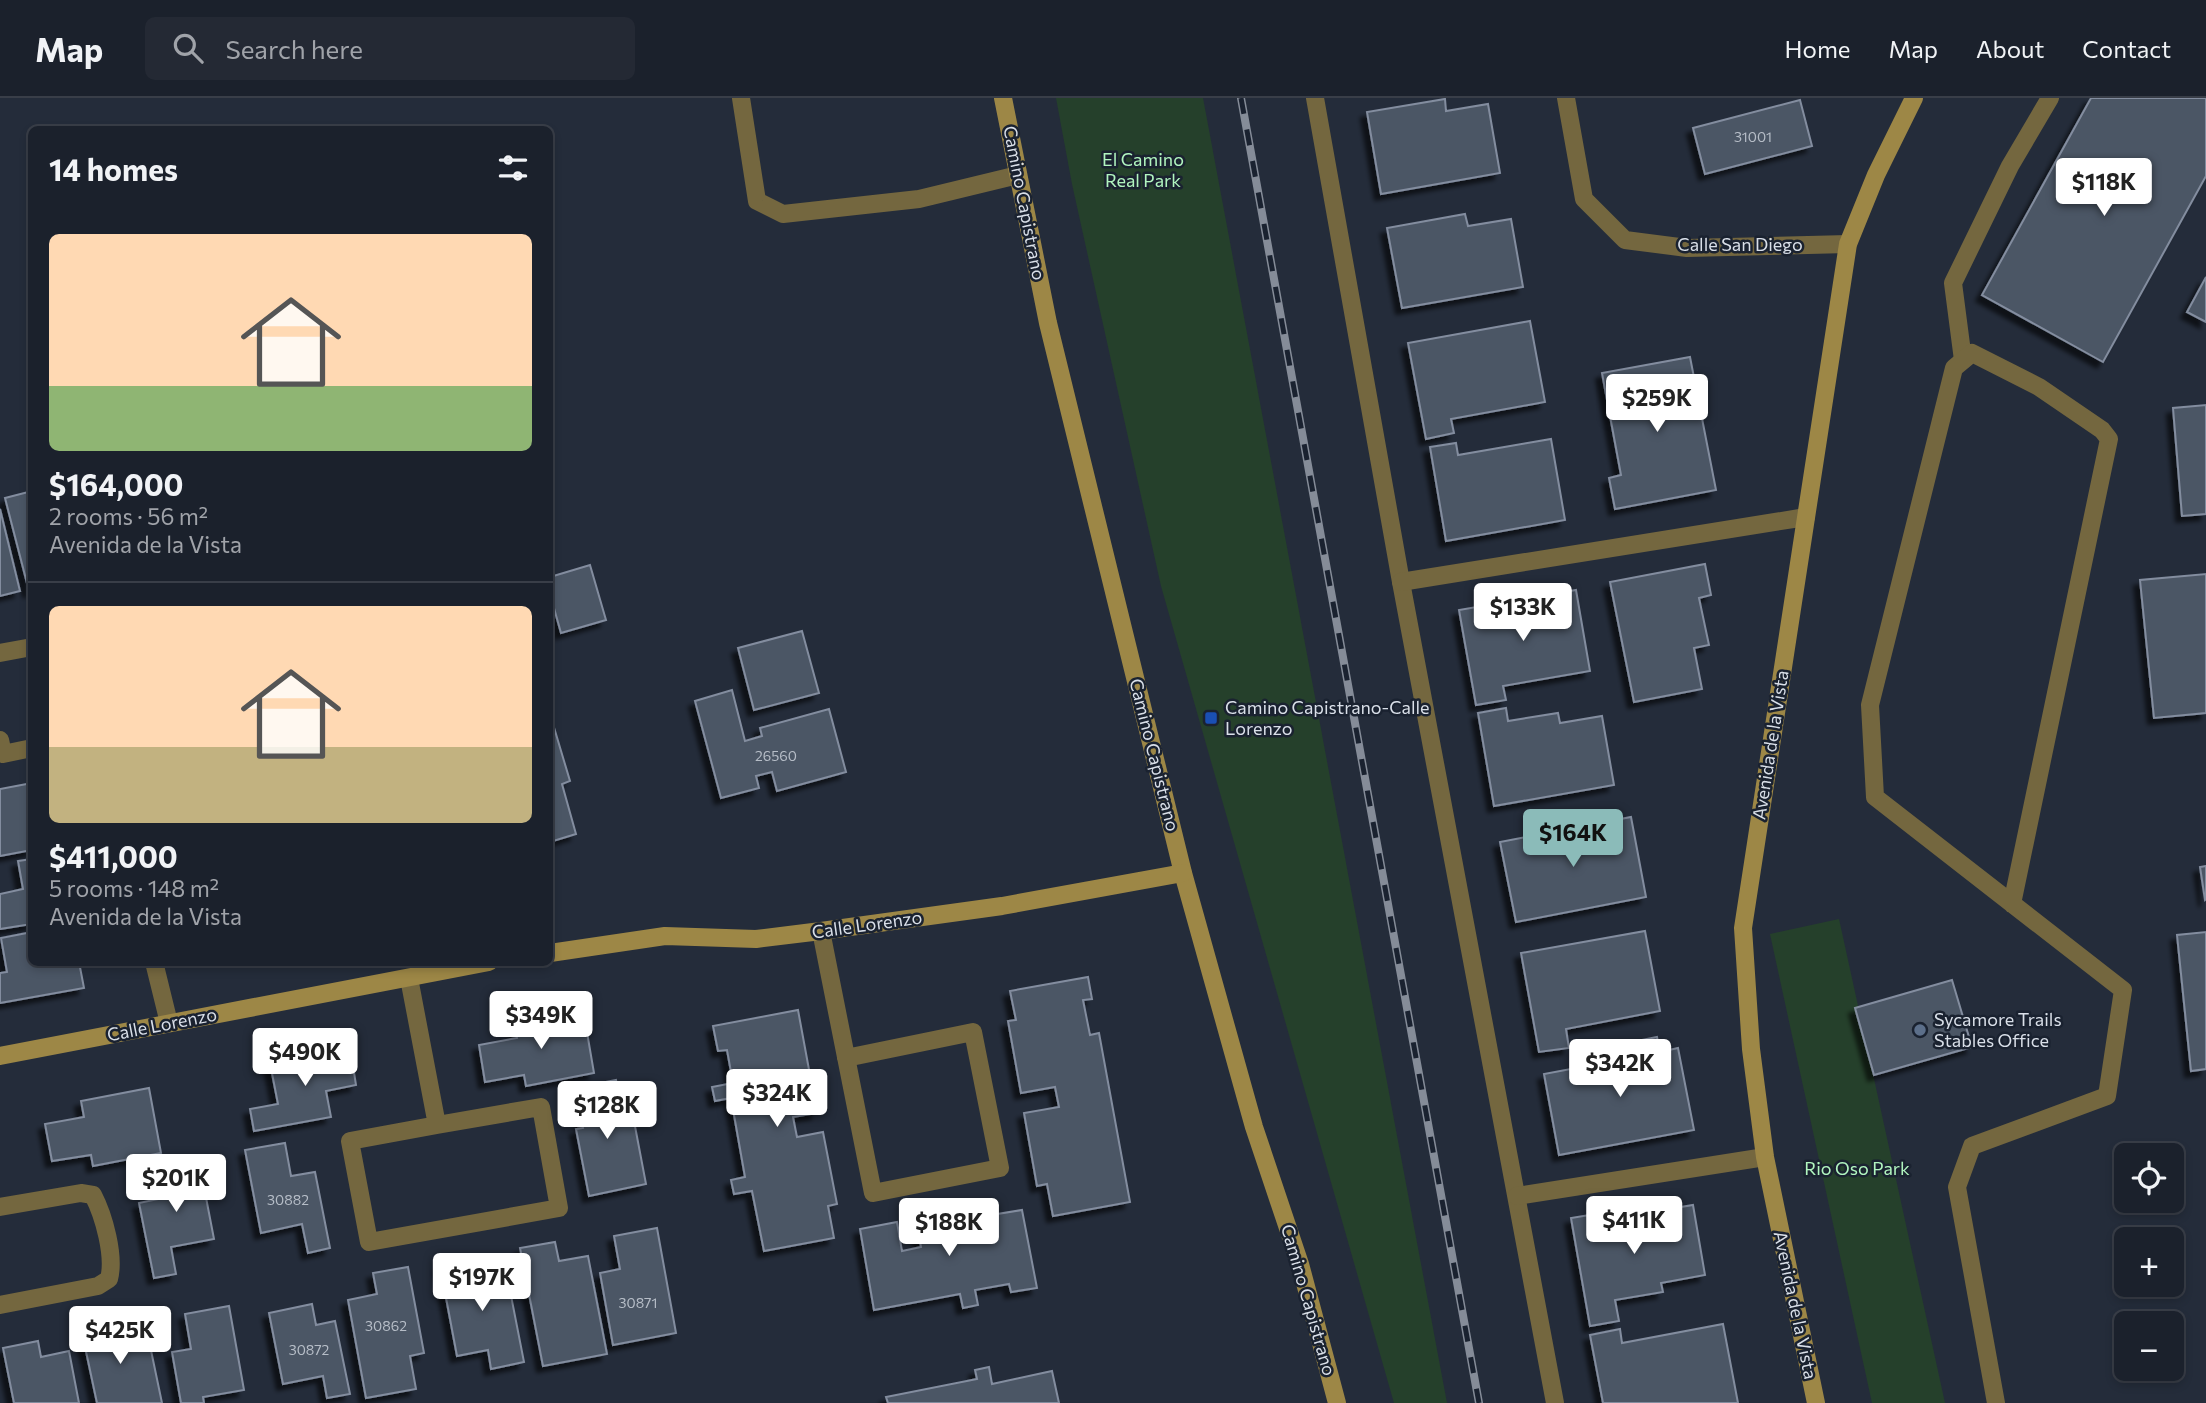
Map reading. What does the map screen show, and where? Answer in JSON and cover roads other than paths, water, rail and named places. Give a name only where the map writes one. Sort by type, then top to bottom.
[{"type":"street","points":[[741,98],[757,201],[783,214],[919,199],[1018,175]]},
{"type":"street","name":"Camino Capistrano","points":[[1003,98],[1048,323],[1183,873],[1254,1127],[1300,1264],[1337,1403]]},
{"type":"street","points":[[1315,98],[1401,582],[1555,1403]]},
{"type":"street","name":"Calle San Diego","points":[[1566,98],[1584,199],[1625,240],[1687,248],[1848,244]]},
{"type":"street","name":"Avenida de la Vista","points":[[1816,1403],[1765,1157],[1751,1049],[1744,928],[1848,244],[1876,175],[1914,98]]},
{"type":"street","points":[[1963,360],[1953,283],[2010,166],[2050,98]]},
{"type":"street","points":[[1996,1403],[1957,1187],[1972,1146],[2107,1096],[2123,990],[2012,904],[1875,797],[1870,705],[1954,368],[1972,353],[2039,387],[2102,430],[2109,439],[2012,904]]},
{"type":"street","points":[[1401,582],[1806,517]]},
{"type":"street","points":[[0,653],[28,648]]},
{"type":"street","points":[[0,740],[3,754],[28,749]]},
{"type":"street","name":"Calle Lorenzo","points":[[553,953],[665,936],[756,939],[821,931],[1002,906],[1183,873]]},
{"type":"street","points":[[821,931],[846,1058],[873,1193],[1000,1168],[973,1032],[846,1058]]},
{"type":"street","points":[[155,966],[169,1023]]},
{"type":"street","name":"Calle Lorenzo","points":[[0,1056],[467,966]]},
{"type":"street","points":[[409,978],[437,1125]]},
{"type":"street","points":[[541,1107],[559,1208],[369,1242],[350,1141],[437,1125],[541,1107]]},
{"type":"street","points":[[1517,1196],[1765,1157]]},
{"type":"street","points":[[0,1207],[81,1193],[93,1195],[101,1210],[113,1267],[109,1279],[98,1286],[0,1305]]},
{"type":"railway","points":[[1241,98],[1479,1403]]},
{"type":"place","name":"Camino Capistrano-Calle Lorenzo","points":[[1211,718]]},
{"type":"place","name":"Sycamore Trails Stables Office","points":[[1920,1030]]},
{"type":"park label","name":"El Camino Real Park","points":[[1143,170]]},
{"type":"park label","name":"Rio Oso Park","points":[[1857,1169]]}]
